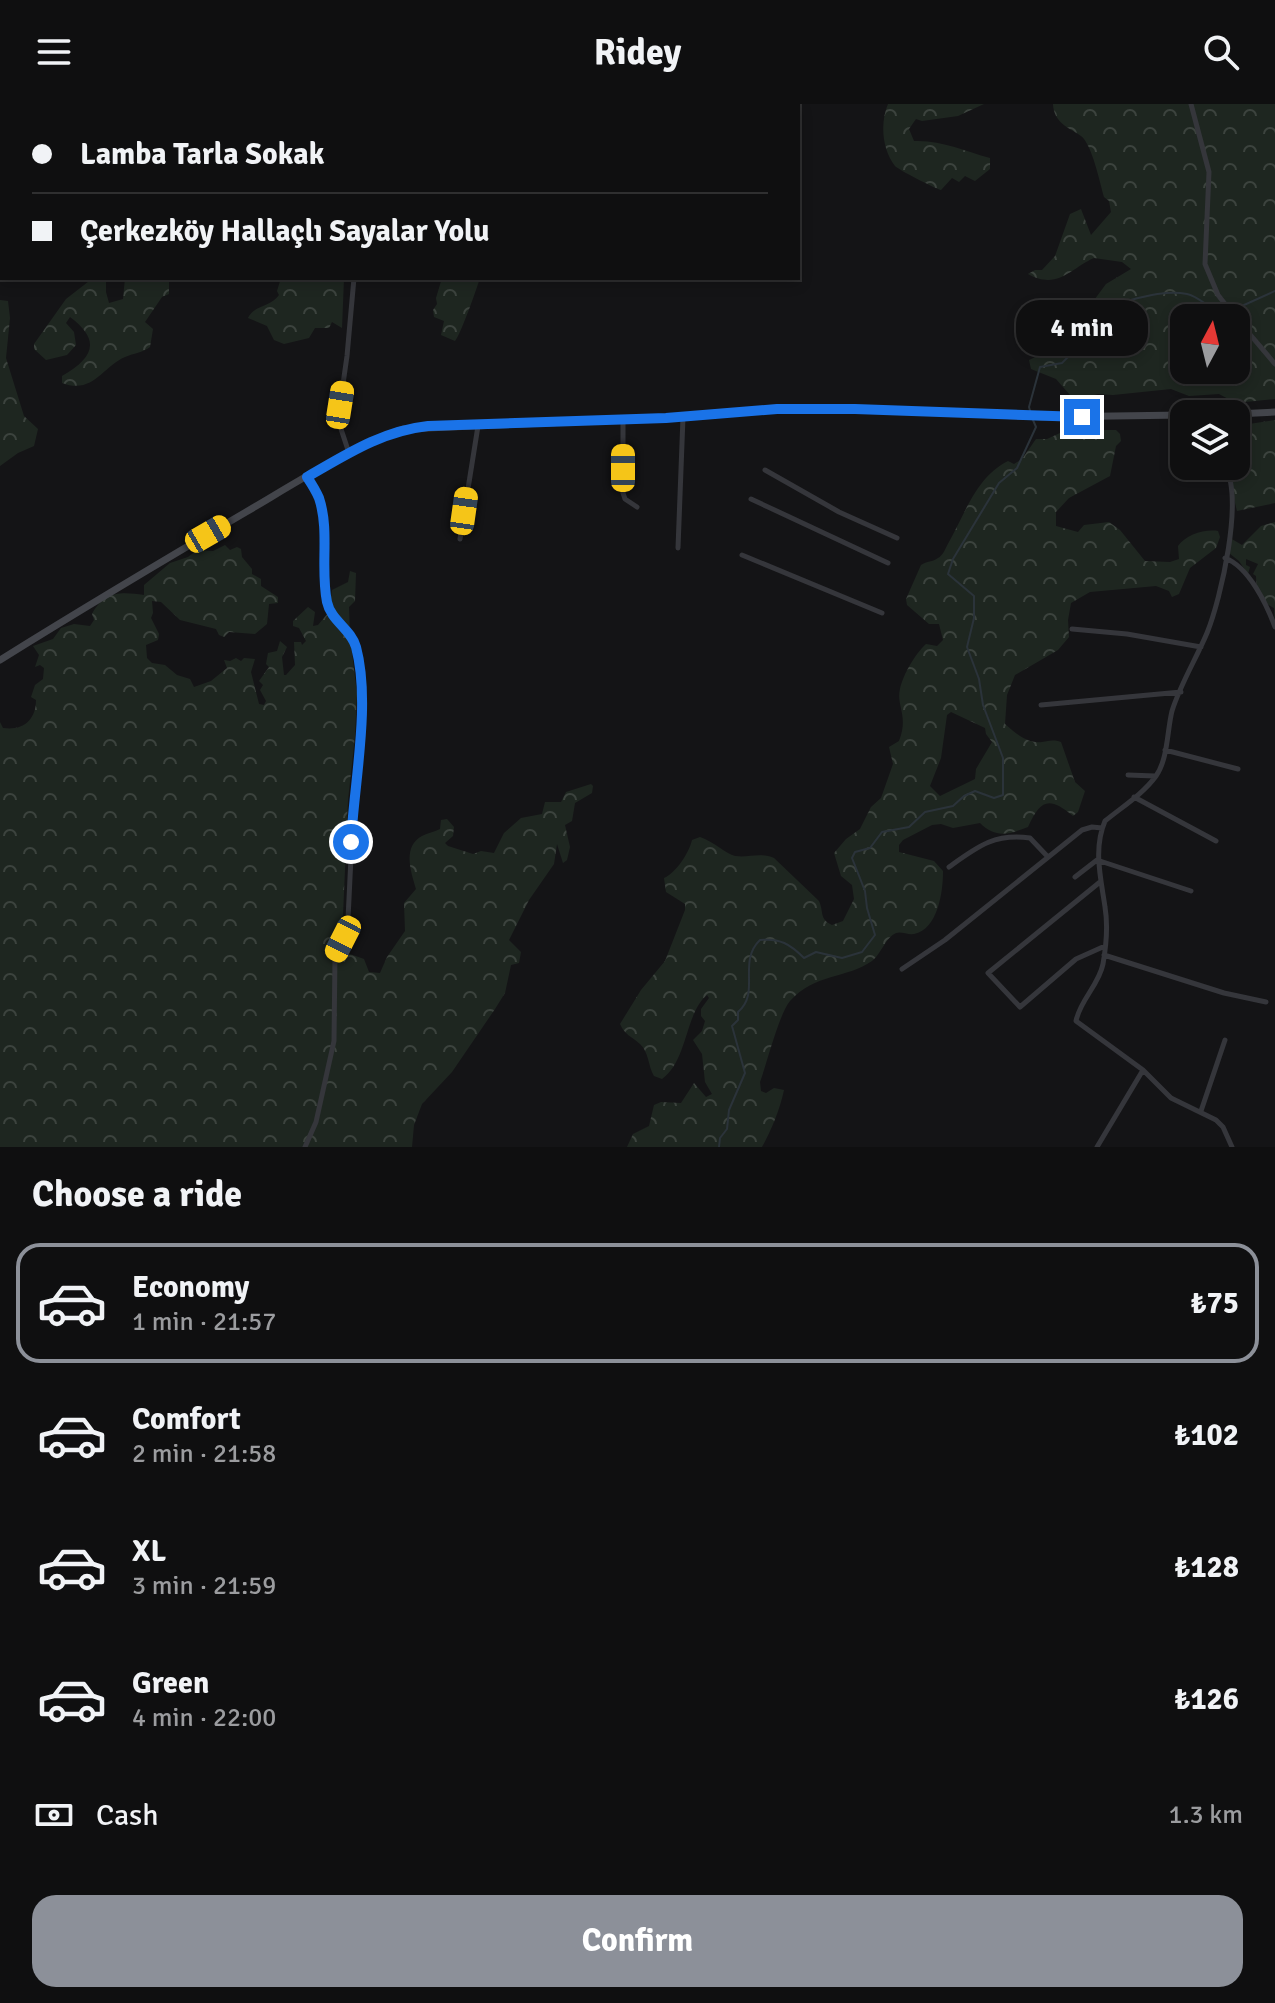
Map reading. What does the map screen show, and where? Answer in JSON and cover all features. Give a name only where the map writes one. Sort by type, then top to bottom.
[{"type":"main road","points":[[0,660],[109,592],[307,477],[349,453],[403,429],[683,417],[777,409],[1042,417],[1170,415]]},
{"type":"main road","points":[[1250,413],[1275,412]]},
{"type":"street","points":[[1191,104],[1209,172],[1205,264],[1225,304]]},
{"type":"street","points":[[349,453],[340,426],[340,405],[354,280]]},
{"type":"street","points":[[1250,335],[1275,364]]},
{"type":"street","points":[[678,548],[683,417]]},
{"type":"street","points":[[623,420],[623,493],[625,499],[637,507]]},
{"type":"street","points":[[460,539],[478,425]]},
{"type":"street","points":[[765,470],[839,512],[897,538]]},
{"type":"street","points":[[305,1147],[316,1122],[334,1041],[335,955],[348,919],[353,816],[363,712],[357,649],[353,637],[333,617],[327,601],[319,498],[307,477]]},
{"type":"street","points":[[1231,480],[1234,496],[1222,584],[1201,647],[1173,708],[1165,750],[1156,776],[1105,821],[1102,828],[1097,860],[1106,910],[1104,955],[1100,976],[1076,1021],[1143,1070],[1171,1098],[1201,1111],[1223,1127],[1232,1147]]},
{"type":"street","points":[[751,499],[888,563]]},
{"type":"street","points":[[742,555],[882,613]]},
{"type":"street","points":[[1225,558],[1240,567],[1268,609],[1275,627]]},
{"type":"street","points":[[1072,629],[1127,634],[1201,647]]},
{"type":"street","points":[[1041,705],[1181,692]]},
{"type":"street","points":[[1165,750],[1238,769]]},
{"type":"street","points":[[1128,775],[1156,776]]},
{"type":"street","points":[[1134,797],[1216,841]]},
{"type":"street","points":[[902,969],[945,940],[1082,830],[1102,828]]},
{"type":"street","points":[[949,867],[983,842],[994,839],[1030,838],[1048,857]]},
{"type":"street","points":[[1075,877],[1097,860]]},
{"type":"street","points":[[1097,860],[1191,891]]},
{"type":"street","points":[[1100,882],[988,973],[1020,1007],[1076,959],[1105,946]]},
{"type":"street","points":[[1104,955],[1224,993],[1266,1002]]},
{"type":"street","points":[[1201,1111],[1225,1040]]},
{"type":"street","points":[[1097,1147],[1143,1070]]},
{"type":"green space","points":[[888,104],[984,104],[958,116],[922,121],[916,119],[909,129],[914,141],[943,144],[990,158],[990,169],[975,181],[965,176],[959,182],[952,178],[941,190],[898,168],[887,152],[884,136]]},
{"type":"green space","points":[[1053,104],[1275,104],[1275,399],[1230,400],[1219,394],[1189,396],[1171,389],[1098,394],[1079,399],[1070,395],[1056,379],[1031,369],[1029,360],[1053,349],[1072,330],[1106,284],[1131,269],[1122,262],[1094,258],[1056,279],[1039,279],[1028,274],[1042,270],[1055,256],[1070,214],[1081,209],[1091,235],[1111,212],[1085,140],[1056,116]]},
{"type":"green space","points":[[90,280],[106,280],[109,303],[123,299],[125,280],[169,280],[169,294],[162,297],[145,322],[153,329],[150,347],[117,361],[97,378],[82,385],[62,383],[62,376],[81,363],[90,349],[87,334],[70,317],[66,323],[74,332],[76,345],[67,355],[46,360],[34,349],[34,344],[66,299]]},
{"type":"green space","points":[[280,280],[344,280],[342,328],[332,322],[329,328],[315,328],[309,338],[284,344],[274,340],[267,326],[248,318],[254,311],[272,302],[279,295]]},
{"type":"green space","points":[[441,280],[479,280],[455,341],[441,335],[444,321],[434,317]]},
{"type":"green space","points":[[0,300],[8,301],[10,318],[6,358],[24,416],[38,429],[34,446],[0,466]]},
{"type":"green space","points":[[1275,420],[1275,503],[1237,511],[1229,480],[1250,480],[1250,424]]},
{"type":"green space","points":[[1116,430],[1121,441],[1116,446],[1110,476],[1069,498],[1056,512],[1056,526],[1078,532],[1084,525],[1109,522],[1120,530],[1145,561],[1170,562],[1179,559],[1178,546],[1196,534],[1218,531],[1220,537],[1216,548],[1190,568],[1179,594],[1172,597],[1169,591],[1156,586],[1090,592],[1071,603],[1069,637],[1058,650],[1015,675],[1007,695],[1005,724],[1031,741],[1061,742],[1075,782],[1085,791],[1078,812],[1073,816],[1051,803],[1037,811],[1028,827],[1015,832],[997,833],[980,823],[953,828],[941,824],[932,825],[903,840],[899,852],[934,861],[943,871],[942,889],[934,917],[922,931],[892,935],[872,961],[862,967],[810,985],[790,1001],[760,1082],[761,1091],[766,1093],[774,1088],[784,1090],[775,1120],[762,1147],[627,1147],[633,1134],[649,1126],[654,1105],[661,1102],[681,1103],[694,1083],[706,1097],[712,1094],[705,1082],[702,1054],[693,1040],[702,1031],[705,1021],[701,1009],[709,998],[707,995],[694,1013],[677,1060],[662,1079],[654,1076],[643,1047],[620,1024],[641,990],[665,961],[685,910],[685,904],[666,892],[664,878],[681,862],[692,840],[700,837],[735,856],[764,855],[774,858],[819,901],[825,920],[832,925],[843,921],[854,899],[852,885],[841,876],[834,853],[860,829],[871,807],[881,798],[893,764],[889,747],[899,741],[902,732],[899,695],[907,671],[926,644],[937,646],[943,640],[939,624],[929,624],[907,605],[906,599],[921,565],[941,555],[972,497],[988,476],[1008,461],[1014,464],[1022,459],[1036,439],[1047,439],[1060,433]],"holes":[[[951,712],[985,728],[992,742],[976,769],[975,779],[940,796],[930,786],[941,758],[947,715]]]},
{"type":"green space","points":[[1275,522],[1275,624],[1274,608],[1260,595],[1253,574],[1258,564],[1246,559],[1246,565],[1250,567],[1248,574],[1229,553],[1230,538],[1242,545],[1261,526]]},
{"type":"green space","points":[[225,545],[230,550],[241,549],[252,574],[261,579],[261,586],[278,597],[278,603],[269,604],[267,624],[255,634],[229,632],[224,637],[216,629],[180,620],[161,602],[152,601],[151,618],[159,634],[158,640],[146,645],[147,658],[190,679],[194,687],[211,681],[227,668],[224,660],[255,659],[251,672],[259,704],[264,705],[266,701],[260,690],[263,685],[259,681],[269,667],[266,664],[268,653],[277,651],[280,641],[287,647],[282,657],[286,675],[295,665],[294,642],[301,642],[302,645],[306,641],[299,628],[293,626],[293,621],[308,607],[315,612],[313,626],[318,625],[329,612],[332,590],[348,582],[350,571],[356,573],[355,601],[349,607],[357,694],[355,736],[348,800],[343,915],[334,944],[336,949],[364,959],[369,972],[380,973],[405,931],[404,903],[416,889],[410,860],[412,847],[422,836],[440,829],[441,820],[447,819],[454,827],[453,836],[445,843],[448,846],[473,854],[481,851],[494,853],[504,833],[521,818],[542,814],[545,802],[561,802],[566,792],[591,784],[592,793],[575,803],[572,821],[565,825],[570,847],[567,860],[563,863],[557,844],[554,864],[529,900],[509,940],[521,952],[519,963],[511,965],[505,993],[452,1072],[422,1104],[414,1125],[412,1147],[0,1147],[0,722],[3,728],[17,728],[27,723],[34,713],[36,700],[31,697],[35,685],[43,679],[44,668],[40,665],[35,667],[39,655],[33,646],[53,639],[61,628],[74,624],[90,626],[94,620],[92,614],[108,597],[121,593],[144,595],[144,585],[170,563],[188,557],[197,550],[213,551]]},
{"type":"waterway","points":[[1246,304],[1275,291]]},
{"type":"waterway","points":[[1031,414],[1029,407],[1040,367],[1062,363],[1093,332],[1111,305],[1168,293],[1187,294],[1205,304]]},
{"type":"waterway","points":[[719,1147],[720,1138],[727,1129],[729,1110],[745,1073],[732,1026],[738,1020],[738,1012],[748,996],[750,958],[760,940],[784,943],[804,958],[816,952],[842,958],[862,952],[875,935],[865,891],[852,858],[855,852],[870,848],[882,832],[909,827],[925,812],[953,806],[975,791],[994,798],[1003,795],[1003,758],[983,705],[979,679],[967,647],[974,618],[974,596],[948,574],[953,559],[999,483],[1017,468],[1036,427],[1033,420]]},
{"type":"route","points":[[351,842],[363,712],[357,649],[353,637],[333,617],[327,601],[319,498],[307,477],[380,437],[403,429],[428,426],[666,418],[777,409],[1082,417]]}]
